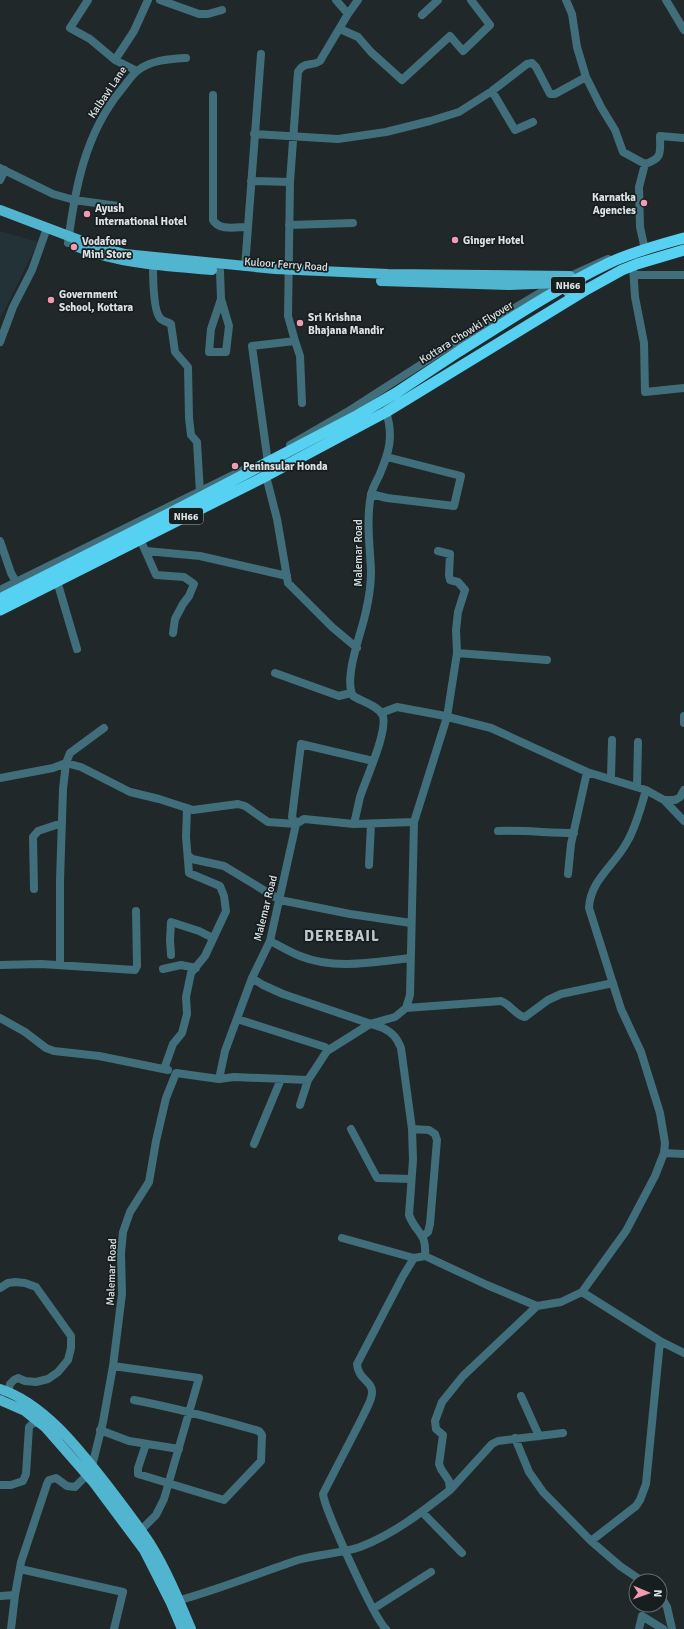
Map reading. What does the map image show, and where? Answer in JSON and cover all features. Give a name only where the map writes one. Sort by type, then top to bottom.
[{"type":"highway","name":"Kottara Chowki Flyover","points":[[268,460],[358,415],[396,393],[550,294],[609,263],[656,246],[684,238]]},
{"type":"highway","name":"NH66","points":[[0,610],[266,476],[386,412],[584,291],[684,250]]},
{"type":"highway","name":"NH66","points":[[0,599],[268,460]]},
{"type":"main road","name":"Kuloor Ferry Road","points":[[0,210],[68,240],[92,253],[137,263],[262,275],[289,273],[570,276]]},
{"type":"main road","name":"Kuloor Ferry Road","points":[[0,217],[45,231]]},
{"type":"main road","name":"Kuloor Ferry Road","points":[[68,240],[125,254],[289,273],[509,285],[558,283]]},
{"type":"main road","points":[[570,276],[584,291]]},
{"type":"main road","points":[[558,283],[574,297]]},
{"type":"main road","points":[[4,1390],[28,1403],[48,1419],[140,1530],[159,1559],[175,1601],[182,1629]]},
{"type":"main road","points":[[0,1400],[25,1411],[40,1423],[90,1471],[94,1483],[144,1550],[192,1629]]},
{"type":"street","points":[[88,0],[70,28],[90,39],[115,60]]},
{"type":"street","name":"Kalbavi Lane","points":[[68,240],[74,200],[83,163],[96,126],[116,96],[137,71],[115,60],[134,31],[148,0]]},
{"type":"street","points":[[160,0],[199,14],[208,14],[222,10]]},
{"type":"street","points":[[336,0],[348,14]]},
{"type":"street","points":[[302,403],[300,356],[288,316],[290,182],[298,72],[304,65],[320,61],[358,0]]},
{"type":"street","points":[[422,15],[438,0]]},
{"type":"street","points":[[340,29],[358,37],[370,52],[402,80],[450,36],[463,51],[490,25],[471,0]]},
{"type":"street","points":[[566,0],[572,14],[577,47],[586,77],[601,107],[615,130],[623,152],[645,164],[658,159],[660,156],[660,136],[684,138]]},
{"type":"street","points":[[666,0],[684,30]]},
{"type":"street","points":[[245,267],[250,181],[261,54]]},
{"type":"street","points":[[137,71],[159,60],[186,58]]},
{"type":"street","points":[[254,134],[338,139],[386,132],[430,121],[459,112],[492,91],[527,64],[532,63],[536,67],[550,94],[555,94],[586,77]]},
{"type":"street","points":[[492,91],[515,130],[533,122]]},
{"type":"street","points":[[213,95],[213,220],[220,227],[247,227]]},
{"type":"street","points":[[644,245],[640,227],[639,187],[645,164]]},
{"type":"street","points":[[0,180],[2,169],[53,194],[74,200],[118,206]]},
{"type":"street","points":[[250,181],[290,182]]},
{"type":"street","points":[[289,225],[353,223]]},
{"type":"street","points":[[0,342],[13,307],[32,270],[45,231]]},
{"type":"street","points":[[295,341],[252,346],[268,460],[347,412],[445,349],[570,276],[598,262],[684,232]]},
{"type":"street","points":[[0,590],[201,494],[197,442],[191,435],[188,418],[190,393],[188,367],[175,352],[171,324],[160,319],[157,312],[153,264]]},
{"type":"street","points":[[220,271],[221,299],[229,326],[226,352],[209,352],[211,328],[221,299]]},
{"type":"street","points":[[684,275],[633,271],[635,297],[644,343],[645,392],[684,388]]},
{"type":"street","name":"Malemar Road","points":[[351,693],[351,670],[366,611],[371,574],[369,517],[371,494],[387,457],[390,425],[386,412]]},
{"type":"street","points":[[371,494],[387,498],[454,506],[462,476],[387,457]]},
{"type":"street","points":[[266,476],[278,518],[288,583],[332,627],[357,648]]},
{"type":"street","points":[[140,539],[156,575],[184,577],[194,584],[189,596],[175,619],[173,633]]},
{"type":"street","points":[[0,541],[11,573],[16,582]]},
{"type":"street","points":[[146,551],[200,556],[287,576]]},
{"type":"street","points":[[300,1106],[308,1080],[327,1051],[370,1024],[395,1017],[406,1008],[410,995],[414,822],[447,717],[457,653],[456,630],[458,612],[465,590],[458,582],[450,580],[448,575],[450,554],[438,552]]},
{"type":"street","points":[[57,581],[77,649]]},
{"type":"street","points":[[457,653],[547,660]]},
{"type":"street","points":[[275,673],[339,696],[351,693],[353,696],[376,708],[381,713],[383,720],[382,734],[374,761],[360,796],[354,824]]},
{"type":"street","points":[[381,713],[397,706],[491,728],[587,772],[611,778],[646,790],[664,800],[684,821]]},
{"type":"street","points":[[684,716],[684,723]]},
{"type":"street","points":[[60,965],[60,881],[63,789],[66,763],[70,753],[104,728]]},
{"type":"street","points":[[611,778],[612,740]]},
{"type":"street","points":[[637,787],[638,742]]},
{"type":"street","points":[[296,824],[292,817],[300,744],[374,761]]},
{"type":"street","points":[[0,778],[46,770],[66,763],[81,767],[130,792],[193,810],[238,804],[245,806],[268,822],[296,824],[304,819],[354,824],[414,822]]},
{"type":"street","points":[[568,874],[574,833],[587,772]]},
{"type":"street","points":[[342,1238],[414,1258],[425,1256],[432,1258],[486,1285],[537,1306],[556,1304],[582,1292],[626,1230],[655,1176],[664,1153],[664,1132],[660,1113],[641,1052],[621,1009],[589,908],[589,899],[592,890],[628,842],[646,790]]},
{"type":"street","points":[[664,800],[675,800],[680,797],[684,790]]},
{"type":"street","points":[[164,1069],[173,1044],[182,1033],[187,1014],[186,997],[191,973],[205,956],[226,911],[224,896],[220,886],[188,873],[186,843],[187,808]]},
{"type":"street","points":[[34,889],[33,837],[38,831],[62,823]]},
{"type":"street","name":"Malemar Road","points":[[218,1079],[225,1051],[252,978],[270,941],[296,824]]},
{"type":"street","points":[[369,865],[371,824]]},
{"type":"street","points":[[498,831],[517,830],[574,833]]},
{"type":"street","points":[[190,857],[192,859],[224,866],[280,900],[350,914],[412,923]]},
{"type":"street","points":[[0,964],[60,965],[135,970],[137,966],[136,911]]},
{"type":"street","points":[[171,956],[171,922],[199,931],[211,937],[212,941]]},
{"type":"street","points":[[270,941],[301,957],[315,961],[349,965],[410,958]]},
{"type":"street","points":[[163,969],[181,965],[196,968]]},
{"type":"street","points":[[252,978],[283,994],[392,1033],[398,1040],[401,1048],[412,1129],[413,1160],[409,1215],[412,1223],[423,1236],[426,1247],[425,1256]]},
{"type":"street","points":[[406,1008],[501,1001],[507,1003],[521,1016],[525,1017],[548,1000],[561,994],[613,982]]},
{"type":"street","points":[[0,1018],[25,1032],[46,1048],[54,1051],[99,1056],[164,1069],[176,1073],[218,1079],[234,1077],[308,1080]]},
{"type":"street","points":[[237,1019],[325,1047]]},
{"type":"street","name":"Malemar Road","points":[[90,1471],[113,1366],[122,1294],[123,1232],[130,1212],[149,1182],[156,1141],[166,1098],[176,1073]]},
{"type":"street","points":[[254,1144],[281,1079]]},
{"type":"street","points":[[351,1129],[377,1178],[412,1179]]},
{"type":"street","points":[[412,1129],[429,1130],[435,1134],[436,1140],[430,1224],[428,1232],[423,1236]]},
{"type":"street","points":[[664,1153],[684,1154]]},
{"type":"street","points":[[386,1629],[373,1609],[346,1551],[323,1494],[372,1393],[370,1386],[361,1377],[357,1364],[414,1258]]},
{"type":"street","points":[[0,1288],[8,1283],[15,1282],[25,1283],[36,1287],[70,1336],[71,1348],[68,1360],[58,1372],[48,1379],[36,1382],[25,1381],[18,1378],[4,1390]]},
{"type":"street","points":[[582,1292],[660,1341],[684,1353]]},
{"type":"street","points":[[450,1490],[449,1481],[441,1470],[439,1464],[443,1435],[436,1429],[435,1421],[442,1402],[463,1376],[537,1306]]},
{"type":"street","points":[[591,1541],[636,1506],[646,1484],[660,1341]]},
{"type":"street","points":[[113,1366],[199,1378],[164,1499],[156,1515],[140,1530]]},
{"type":"street","points":[[521,1396],[539,1436]]},
{"type":"street","points":[[134,1400],[190,1412],[259,1431],[262,1435],[261,1461],[224,1500],[138,1474],[138,1468],[146,1444]]},
{"type":"street","points":[[0,1485],[11,1485],[23,1482],[26,1467],[29,1427],[33,1423],[40,1423]]},
{"type":"street","points":[[100,1430],[128,1440],[179,1449]]},
{"type":"street","points":[[175,1601],[302,1559],[346,1551],[381,1537],[422,1512],[450,1490],[492,1444],[498,1441],[515,1438],[563,1433]]},
{"type":"street","points":[[515,1438],[526,1466],[537,1483],[591,1541],[630,1573]]},
{"type":"street","points":[[11,1629],[20,1569],[49,1480],[56,1478],[67,1486],[75,1487],[90,1471]]},
{"type":"street","points":[[422,1512],[462,1553]]},
{"type":"street","points":[[20,1569],[123,1592],[114,1629]]},
{"type":"street","points":[[373,1609],[431,1572]]},
{"type":"street","points":[[0,1596],[15,1595]]},
{"type":"street","points":[[668,1611],[672,1629]]},
{"type":"street","points":[[639,1629],[642,1616],[663,1629]]},
{"type":"shaded area","points":[[0,231],[38,242],[0,319]]},
{"type":"place","name":"Karnatka Agencies","points":[[644,203]]},
{"type":"place","name":"Ayush International Hotel","points":[[87,214]]},
{"type":"place","name":"Ginger Hotel","points":[[455,240]]},
{"type":"place","name":"Vodafone Mini Store","points":[[74,247]]},
{"type":"place","name":"Government School, Kottara","points":[[51,300]]},
{"type":"place","name":"Sri Krishna Bhajana Mandir","points":[[300,323]]},
{"type":"place","name":"Peninsular Honda","points":[[235,466]]},
{"type":"district","name":"DEREBAIL","points":[[342,936]]}]
